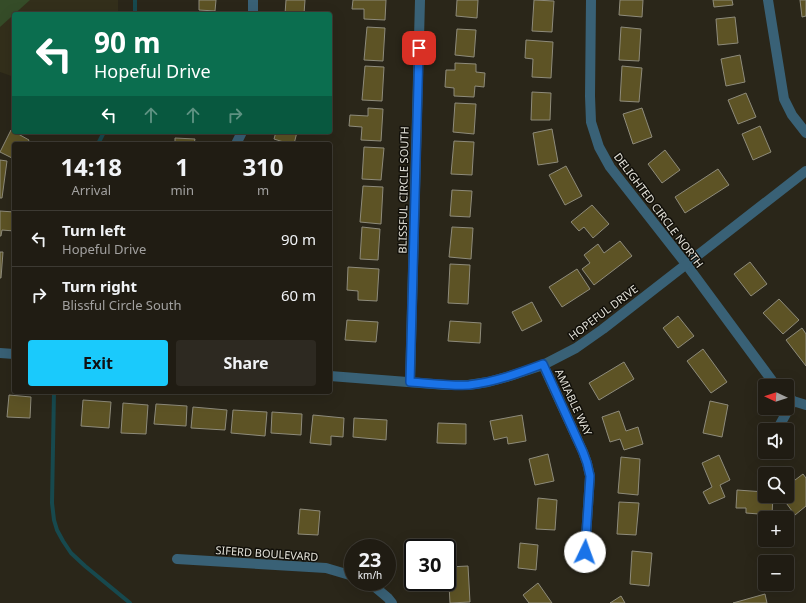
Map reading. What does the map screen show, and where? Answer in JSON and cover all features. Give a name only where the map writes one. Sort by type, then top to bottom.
[{"type":"street","points":[[253,0],[253,12]]},
{"type":"street","name":"BLISSFUL CIRCLE SOUTH","points":[[410,382],[420,0]]},
{"type":"street","name":"DELIGHTED CIRCLE NORTH","points":[[591,0],[591,122],[599,147],[610,168],[686,264],[771,379]]},
{"type":"street","points":[[768,0],[784,99],[792,115],[806,133]]},
{"type":"street","name":"HOPEFUL DRIVE","points":[[332,376],[446,385],[474,384],[510,376],[543,364],[576,348],[806,171]]},
{"type":"street","points":[[0,353],[12,354]]},
{"type":"street","name":"AMIABLE WAY","points":[[543,364],[583,452],[590,476],[584,568]]},
{"type":"street","points":[[794,400],[806,405]]},
{"type":"street","name":"SIFERD BOULEVARD","points":[[178,559],[326,568],[344,573]]},
{"type":"street","points":[[378,591],[388,601]]},
{"type":"shaded area","points":[[0,0],[118,0],[118,12],[12,12],[12,76],[0,72]]},
{"type":"green space","points":[[0,0],[30,0],[17,12],[12,12],[12,16],[0,27]]},
{"type":"building","points":[[199,0],[216,0],[215,11],[199,10]]},
{"type":"building","points":[[286,0],[305,0],[304,12],[285,12]]},
{"type":"building","points":[[353,0],[386,0],[385,20],[364,19],[364,9],[352,9]]},
{"type":"building","points":[[457,0],[478,0],[477,18],[456,16]]},
{"type":"building","points":[[534,0],[554,1],[552,32],[532,31]]},
{"type":"building","points":[[620,0],[643,0],[642,17],[619,15]]},
{"type":"building","points":[[713,0],[732,0],[733,5],[714,7]]},
{"type":"building","points":[[800,0],[806,0],[806,16],[802,17]]},
{"type":"building","points":[[735,17],[738,43],[718,45],[716,19]]},
{"type":"building","points":[[367,27],[385,28],[383,61],[364,60]]},
{"type":"building","points":[[621,27],[641,29],[639,61],[619,60]]},
{"type":"building","points":[[457,29],[476,30],[474,57],[455,55]]},
{"type":"building","points":[[526,40],[553,42],[551,78],[532,77],[533,59],[525,58]]},
{"type":"building","points":[[740,55],[745,82],[726,86],[721,59]]},
{"type":"building","points":[[455,63],[476,64],[476,72],[485,73],[484,87],[475,86],[474,97],[454,96],[454,88],[445,87],[446,70],[455,70]]},
{"type":"building","points":[[365,66],[384,67],[382,101],[362,100]]},
{"type":"building","points":[[622,66],[642,68],[639,102],[620,101]]},
{"type":"building","points":[[532,92],[551,93],[550,120],[531,120]]},
{"type":"building","points":[[746,93],[756,117],[738,124],[728,100]]},
{"type":"building","points":[[455,103],[476,104],[474,134],[453,132]]},
{"type":"building","points":[[368,108],[383,109],[381,141],[361,140],[362,127],[349,126],[350,115],[368,116]]},
{"type":"building","points":[[642,108],[652,137],[633,144],[623,114]]},
{"type":"building","points":[[760,126],[771,152],[753,160],[742,134]]},
{"type":"building","points":[[552,129],[558,162],[538,165],[533,133]]},
{"type":"building","points":[[11,130],[12,134],[18,134],[29,140],[28,142],[12,142],[12,158],[0,152]]},
{"type":"building","points":[[275,134],[296,134],[294,142],[284,142],[274,139]]},
{"type":"building","points":[[175,138],[195,139],[194,142],[175,142]]},
{"type":"building","points":[[454,141],[474,142],[472,175],[451,174]]},
{"type":"building","points":[[364,147],[384,148],[381,180],[362,179]]},
{"type":"building","points":[[665,150],[680,170],[662,183],[648,164]]},
{"type":"building","points":[[0,160],[7,161],[2,198],[0,198]]},
{"type":"building","points":[[566,166],[582,196],[565,205],[549,175]]},
{"type":"building","points":[[718,169],[729,185],[685,213],[675,197]]},
{"type":"building","points":[[363,186],[383,187],[381,224],[360,222]]},
{"type":"building","points":[[452,190],[472,191],[470,217],[450,216]]},
{"type":"building","points":[[592,205],[609,224],[593,238],[584,227],[579,231],[571,222]]},
{"type":"building","points":[[0,211],[12,212],[12,231],[2,230],[0,236]]},
{"type":"building","points":[[362,227],[380,229],[378,260],[360,259]]},
{"type":"building","points":[[452,227],[473,228],[471,259],[449,257]]},
{"type":"building","points":[[620,241],[632,256],[594,285],[582,269],[590,263],[584,255],[598,244],[604,253]]},
{"type":"building","points":[[0,252],[3,252],[1,278],[0,278]]},
{"type":"building","points":[[750,262],[767,284],[751,296],[734,274]]},
{"type":"building","points":[[450,264],[470,265],[468,304],[448,303]]},
{"type":"building","points":[[348,267],[379,269],[377,301],[358,300],[358,291],[347,290]]},
{"type":"building","points":[[577,269],[590,289],[562,307],[549,287]]},
{"type":"building","points":[[779,299],[799,320],[783,334],[763,313]]},
{"type":"building","points":[[532,302],[542,321],[522,331],[512,312]]},
{"type":"building","points":[[678,316],[694,336],[678,348],[663,328]]},
{"type":"building","points":[[347,320],[378,322],[376,342],[345,340]]},
{"type":"building","points":[[450,321],[481,323],[480,343],[448,341]]},
{"type":"building","points":[[802,328],[806,334],[806,366],[786,340]]},
{"type":"building","points":[[703,349],[727,382],[711,393],[687,361]]},
{"type":"building","points":[[624,362],[634,379],[599,400],[589,383]]},
{"type":"building","points":[[9,395],[31,397],[30,418],[7,417]]},
{"type":"building","points":[[83,400],[111,402],[109,428],[81,426]]},
{"type":"building","points":[[710,401],[728,405],[722,437],[703,433]]},
{"type":"building","points":[[123,403],[148,405],[146,434],[121,433]]},
{"type":"building","points":[[156,404],[187,406],[186,426],[154,424]]},
{"type":"building","points":[[193,407],[227,410],[225,430],[191,428]]},
{"type":"building","points":[[233,410],[267,412],[265,436],[231,433]]},
{"type":"building","points":[[619,411],[626,431],[638,427],[643,444],[624,450],[620,439],[610,442],[602,417]]},
{"type":"building","points":[[272,412],[302,414],[301,435],[271,433]]},
{"type":"building","points":[[313,415],[344,418],[343,437],[331,436],[331,445],[310,443]]},
{"type":"building","points":[[522,415],[526,441],[508,444],[507,437],[494,440],[490,421]]},
{"type":"building","points":[[354,418],[387,420],[386,440],[353,437]]},
{"type":"building","points":[[438,423],[466,424],[466,444],[437,443]]},
{"type":"building","points":[[548,454],[554,481],[535,485],[529,459]]},
{"type":"building","points":[[719,455],[730,480],[720,485],[725,497],[709,504],[703,492],[712,487],[702,463]]},
{"type":"building","points":[[621,457],[640,459],[638,495],[618,493]]},
{"type":"building","points":[[803,474],[806,478],[806,506],[795,515],[794,511],[792,511],[786,503],[794,503],[794,481]]},
{"type":"building","points":[[737,490],[758,492],[758,503],[773,503],[772,511],[758,511],[758,514],[746,513],[746,508],[736,508]]},
{"type":"building","points":[[538,498],[557,500],[555,530],[536,529]]},
{"type":"building","points":[[619,502],[639,503],[636,535],[617,534]]},
{"type":"building","points":[[300,509],[320,511],[318,535],[298,534]]},
{"type":"building","points":[[520,543],[538,545],[536,570],[518,568]]},
{"type":"building","points":[[632,551],[652,553],[649,586],[630,584]]},
{"type":"building","points":[[468,566],[470,602],[450,603],[449,591],[456,591],[456,567]]},
{"type":"building","points":[[538,583],[552,603],[529,603],[523,595]]},
{"type":"building","points":[[765,594],[767,603],[733,603]]},
{"type":"building","points":[[621,596],[625,603],[610,603]]},
{"type":"waterway","points":[[135,0],[135,12]]},
{"type":"waterway","points":[[99,142],[103,134]]},
{"type":"waterway","points":[[54,394],[52,503],[57,530],[71,553],[130,603]]},
{"type":"route","points":[[419,48],[410,382],[468,385],[488,382],[510,376],[543,364],[583,452],[590,476],[585,552]]}]
